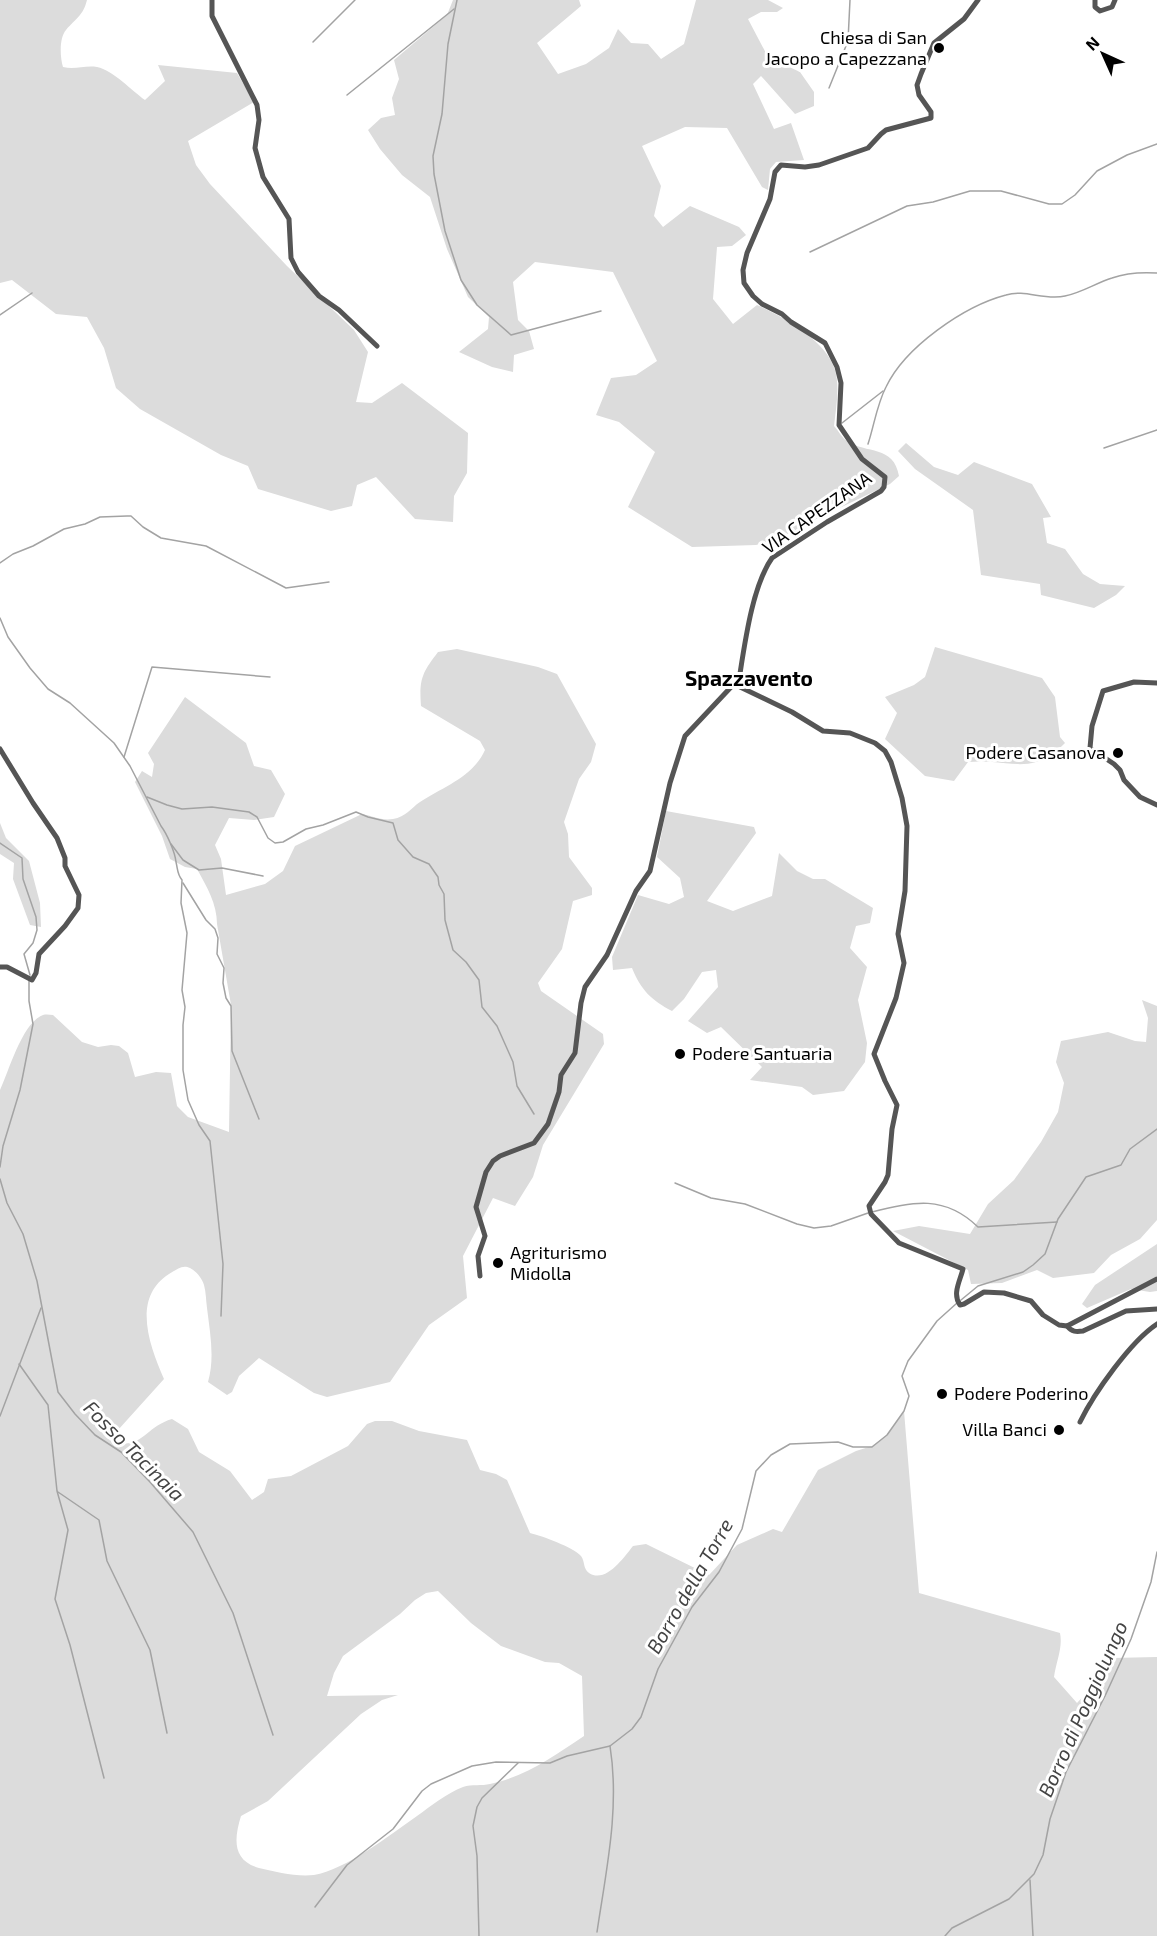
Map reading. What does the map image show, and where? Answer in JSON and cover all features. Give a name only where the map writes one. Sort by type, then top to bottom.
[{"type":"street","points":[[212,0],[212,16],[257,105],[259,113],[255,148],[263,177],[289,219],[291,258],[298,272],[319,296],[339,310],[377,346]]},
{"type":"street","name":"VIA CAPEZZANA","points":[[735,686],[755,600],[766,567],[772,558],[817,528],[881,491],[886,482],[885,477],[862,459],[839,424],[842,383],[825,343],[782,314],[762,304],[744,283],[743,270],[747,253],[770,200],[775,172],[781,165],[805,167],[819,165],[868,148],[886,130],[931,118],[931,112],[919,95],[917,85],[921,74],[934,43],[964,19],[978,0]]},
{"type":"street","points":[[1095,0],[1095,7],[1100,11],[1112,7],[1115,0]]},
{"type":"street","points":[[1157,683],[1134,682],[1103,691],[1092,726],[1090,748],[1114,764],[1120,770],[1124,780],[1140,797],[1157,805]]},
{"type":"street","points":[[480,1276],[478,1256],[485,1236],[476,1207],[486,1172],[493,1161],[500,1156],[534,1143],[548,1124],[559,1092],[561,1075],[575,1053],[585,987],[601,966],[636,891],[650,871],[670,783],[685,736],[735,686],[792,712],[823,731],[850,733],[875,743],[885,751],[891,762],[902,798],[907,826],[905,891],[898,934],[904,963],[896,998],[874,1054],[897,1105],[892,1129],[888,1175],[871,1202],[869,1210],[899,1243],[961,1268],[963,1272],[959,1279],[957,1295],[960,1305],[984,1292],[1004,1293],[1031,1301],[1043,1315],[1076,1332],[1126,1311],[1157,1309]]},
{"type":"street","points":[[0,749],[57,838],[65,858],[65,866],[79,895],[78,908],[39,954],[36,973],[30,980],[15,970],[0,967]]},
{"type":"street","points":[[1067,1326],[1157,1279]]},
{"type":"street","points":[[1080,1422],[1123,1358],[1144,1333],[1157,1324]]},
{"type":"shaded area","points":[[0,0],[87,0],[81,13],[62,38],[63,67],[103,69],[116,76],[145,100],[165,81],[158,65],[237,73],[254,102],[188,141],[196,165],[210,184],[287,266],[354,330],[368,352],[356,402],[372,403],[402,383],[468,433],[467,473],[454,496],[453,522],[415,519],[376,477],[357,485],[352,506],[331,511],[258,489],[248,466],[221,455],[140,409],[116,388],[104,348],[87,317],[56,314],[12,280],[0,283]]},
{"type":"shaded area","points":[[453,0],[579,0],[581,6],[537,43],[558,74],[586,64],[609,48],[618,29],[631,43],[648,44],[661,59],[684,44],[696,0],[768,0],[783,8],[777,12],[761,12],[748,19],[768,57],[800,72],[814,92],[814,106],[795,114],[761,76],[753,84],[774,129],[791,123],[804,160],[776,162],[770,169],[768,190],[762,187],[727,128],[685,127],[642,146],[661,186],[654,216],[663,227],[690,206],[739,227],[746,235],[732,246],[717,247],[713,299],[733,324],[757,305],[791,323],[813,339],[823,349],[835,370],[837,405],[834,426],[847,441],[891,459],[899,476],[890,484],[781,538],[756,545],[692,547],[628,507],[655,452],[619,422],[596,415],[611,378],[636,375],[657,361],[613,272],[535,262],[513,282],[518,320],[529,331],[534,349],[514,355],[513,372],[492,367],[459,352],[488,329],[489,317],[468,297],[447,249],[430,197],[402,175],[380,149],[368,130],[381,118],[395,115],[392,98],[399,79],[394,60],[447,15]]},
{"type":"shaded area","points":[[906,443],[934,467],[958,475],[974,462],[1032,484],[1051,517],[1043,518],[1047,543],[1065,549],[1083,574],[1100,584],[1125,586],[1116,595],[1094,608],[1041,595],[1040,584],[981,575],[973,510],[915,469],[898,451]]},
{"type":"shaded area","points":[[935,647],[1042,678],[1055,697],[1060,737],[1065,743],[1053,754],[1030,763],[968,762],[954,781],[925,776],[885,739],[897,713],[885,697],[914,685],[925,677]]},
{"type":"shaded area","points":[[457,649],[538,667],[557,674],[596,744],[591,762],[579,779],[564,822],[568,834],[569,857],[592,888],[592,895],[573,901],[562,949],[538,983],[541,991],[603,1034],[604,1044],[543,1145],[533,1177],[515,1206],[493,1198],[463,1256],[467,1298],[429,1325],[390,1382],[327,1397],[314,1393],[259,1358],[239,1376],[232,1392],[227,1395],[208,1382],[211,1345],[204,1285],[194,1271],[182,1267],[157,1284],[150,1296],[147,1309],[149,1338],[164,1379],[109,1440],[120,1443],[136,1441],[155,1427],[172,1419],[188,1429],[199,1452],[230,1471],[252,1500],[264,1492],[268,1479],[291,1476],[348,1446],[367,1424],[375,1421],[392,1421],[419,1431],[467,1440],[480,1470],[496,1474],[507,1480],[530,1533],[557,1542],[577,1553],[581,1556],[589,1573],[602,1575],[608,1572],[633,1546],[646,1544],[709,1575],[737,1545],[773,1529],[782,1532],[818,1470],[856,1451],[872,1446],[887,1435],[904,1411],[919,1593],[1060,1633],[1060,1650],[1054,1677],[1077,1703],[1099,1679],[1112,1658],[1157,1657],[1157,1936],[0,1936],[0,1090],[17,1048],[29,1027],[43,1015],[53,1015],[82,1042],[98,1047],[119,1046],[128,1053],[135,1077],[156,1072],[171,1073],[177,1106],[188,1117],[229,1132],[231,1005],[215,910],[208,889],[197,869],[185,867],[170,859],[162,836],[135,782],[142,771],[152,777],[154,764],[148,753],[185,697],[246,743],[254,766],[271,770],[285,794],[274,817],[254,820],[229,818],[215,845],[221,859],[226,895],[265,884],[283,871],[295,846],[362,814],[385,819],[401,816],[465,774],[480,759],[485,750],[480,741],[421,706],[423,677],[438,652]],"holes":[[[438,1591],[471,1623],[501,1646],[545,1662],[559,1663],[582,1676],[584,1736],[540,1764],[516,1776],[490,1784],[466,1786],[451,1793],[367,1851],[326,1872],[314,1875],[286,1874],[259,1868],[244,1860],[237,1848],[236,1840],[241,1816],[268,1801],[361,1714],[382,1700],[398,1695],[327,1696],[334,1673],[343,1656],[426,1593]]]},
{"type":"shaded area","points":[[666,811],[754,827],[756,833],[707,901],[733,911],[772,896],[779,853],[797,871],[813,879],[825,879],[873,908],[870,923],[856,926],[850,948],[867,967],[858,1000],[867,1043],[865,1062],[844,1091],[813,1095],[802,1087],[750,1080],[762,1067],[721,1027],[707,1033],[688,1021],[718,987],[716,970],[702,972],[684,999],[672,1011],[648,994],[632,968],[613,970],[612,957],[638,895],[669,904],[684,897],[680,878],[657,857]]},
{"type":"shaded area","points":[[0,823],[6,838],[29,861],[40,903],[41,927],[30,925],[13,879],[14,863],[0,854]]},
{"type":"shaded area","points":[[1142,1000],[1157,1006],[1157,1220],[1140,1239],[1111,1255],[1094,1273],[1053,1278],[1037,1270],[1002,1283],[971,1284],[968,1270],[893,1231],[919,1226],[970,1234],[988,1204],[1014,1180],[1041,1142],[1058,1112],[1064,1083],[1056,1062],[1061,1041],[1108,1032],[1135,1041],[1146,1042],[1148,1018]]},
{"type":"shaded area","points":[[1157,1244],[1157,1291],[1131,1289],[1087,1308],[1082,1304],[1095,1285]]},
{"type":"waterway","points":[[313,42],[355,0]]},
{"type":"waterway","points":[[457,0],[448,44],[442,114],[433,156],[434,174],[445,231],[461,280],[477,305],[511,335],[601,311]]},
{"type":"waterway","points":[[829,88],[848,41],[850,0]]},
{"type":"waterway","points":[[347,95],[454,9]]},
{"type":"waterway","points":[[810,252],[907,206],[933,202],[970,191],[1001,191],[1049,204],[1062,204],[1075,195],[1097,171],[1127,155],[1157,144]]},
{"type":"waterway","points":[[868,444],[880,401],[895,372],[921,343],[955,318],[972,308],[1006,295],[1020,293],[1050,297],[1065,296],[1123,275],[1157,273]]},
{"type":"waterway","points":[[0,315],[32,293]]},
{"type":"waterway","points":[[842,423],[883,391]]},
{"type":"waterway","points":[[1104,448],[1157,430]]},
{"type":"waterway","points":[[0,563],[13,554],[64,529],[85,524],[100,517],[131,516],[161,538],[206,546],[286,588],[329,582]]},
{"type":"waterway","points":[[0,618],[8,637],[48,689],[70,703],[114,743],[130,766],[174,853],[178,874],[182,880],[181,903],[187,933],[182,990],[185,1007],[183,1070],[188,1100],[199,1125],[210,1141],[223,1264],[221,1316]]},
{"type":"waterway","points":[[124,757],[152,667],[270,677]]},
{"type":"waterway","points":[[147,797],[182,809],[212,807],[249,812],[257,817],[268,838],[275,843],[283,842],[306,829],[356,812],[393,823],[398,840],[413,857],[429,864],[438,877],[444,894],[445,920],[453,950],[466,962],[479,980],[482,1007],[497,1026],[513,1062],[517,1086],[534,1114]]},
{"type":"waterway","name":"Fosso Tacinaia","points":[[0,843],[22,858],[23,879],[36,917],[37,930],[33,943],[24,954],[30,975]]},
{"type":"waterway","points":[[171,844],[183,860],[199,870],[222,868],[263,876]]},
{"type":"waterway","points":[[183,883],[206,920],[215,929],[218,938],[217,954],[224,968],[223,983],[226,998],[231,1006],[232,1051],[259,1119]]},
{"type":"waterway","name":"Fosso Tacinaia","points":[[0,1167],[3,1146],[20,1090],[33,1024],[29,1001],[29,980]]},
{"type":"waterway","name":"Borro della Torre","points":[[961,1300],[978,1286],[1023,1272],[1033,1265],[1045,1254],[1058,1219],[1086,1177],[1121,1165],[1130,1149],[1157,1129]]},
{"type":"waterway","name":"Fosso Tacinaia","points":[[0,1179],[7,1203],[23,1234],[37,1281],[58,1392],[95,1435],[121,1452],[150,1482],[193,1532],[233,1613],[273,1735]]},
{"type":"waterway","points":[[675,1183],[711,1198],[745,1204],[797,1224],[814,1228],[831,1226],[868,1213]]},
{"type":"waterway","points":[[872,1212],[901,1205],[928,1203],[953,1210],[978,1227],[1057,1222]]},
{"type":"waterway","name":"Borro della Torre","points":[[315,1907],[347,1865],[393,1829],[422,1791],[431,1784],[472,1766],[496,1762],[550,1763],[567,1756],[610,1746],[632,1729],[641,1717],[658,1669],[692,1607],[719,1572],[742,1529],[756,1471],[771,1455],[790,1444],[838,1442],[853,1447],[872,1447],[887,1435],[904,1411],[909,1396],[902,1376],[908,1361],[937,1321],[957,1303]]},
{"type":"waterway","points":[[0,1416],[41,1308]]},
{"type":"waterway","points":[[19,1364],[48,1405],[57,1491],[68,1530],[55,1599],[70,1645],[104,1778]]},
{"type":"waterway","points":[[58,1492],[99,1520],[107,1561],[150,1650],[167,1733]]},
{"type":"waterway","name":"Borro di Poggiolungo","points":[[945,1936],[952,1928],[1009,1899],[1034,1874],[1043,1855],[1050,1819],[1066,1772],[1131,1639],[1151,1582],[1157,1552]]},
{"type":"waterway","points":[[597,1932],[613,1816],[613,1770],[610,1746]]},
{"type":"waterway","points":[[479,1936],[477,1856],[473,1826],[477,1807],[482,1798],[518,1763]]},
{"type":"waterway","points":[[1030,1880],[1033,1936]]},
{"type":"place","name":"Chiesa di San Jacopo a Capezzana","points":[[939,48]]},
{"type":"place","name":"Podere Casanova","points":[[1118,753]]},
{"type":"place","name":"Podere Santuaria","points":[[680,1054]]},
{"type":"place","name":"Agriturismo Midolla","points":[[498,1263]]},
{"type":"place","name":"Podere Poderino","points":[[942,1394]]},
{"type":"place","name":"Villa Banci","points":[[1059,1430]]},
{"type":"district","name":"Spazzavento","points":[[749,679]]}]
